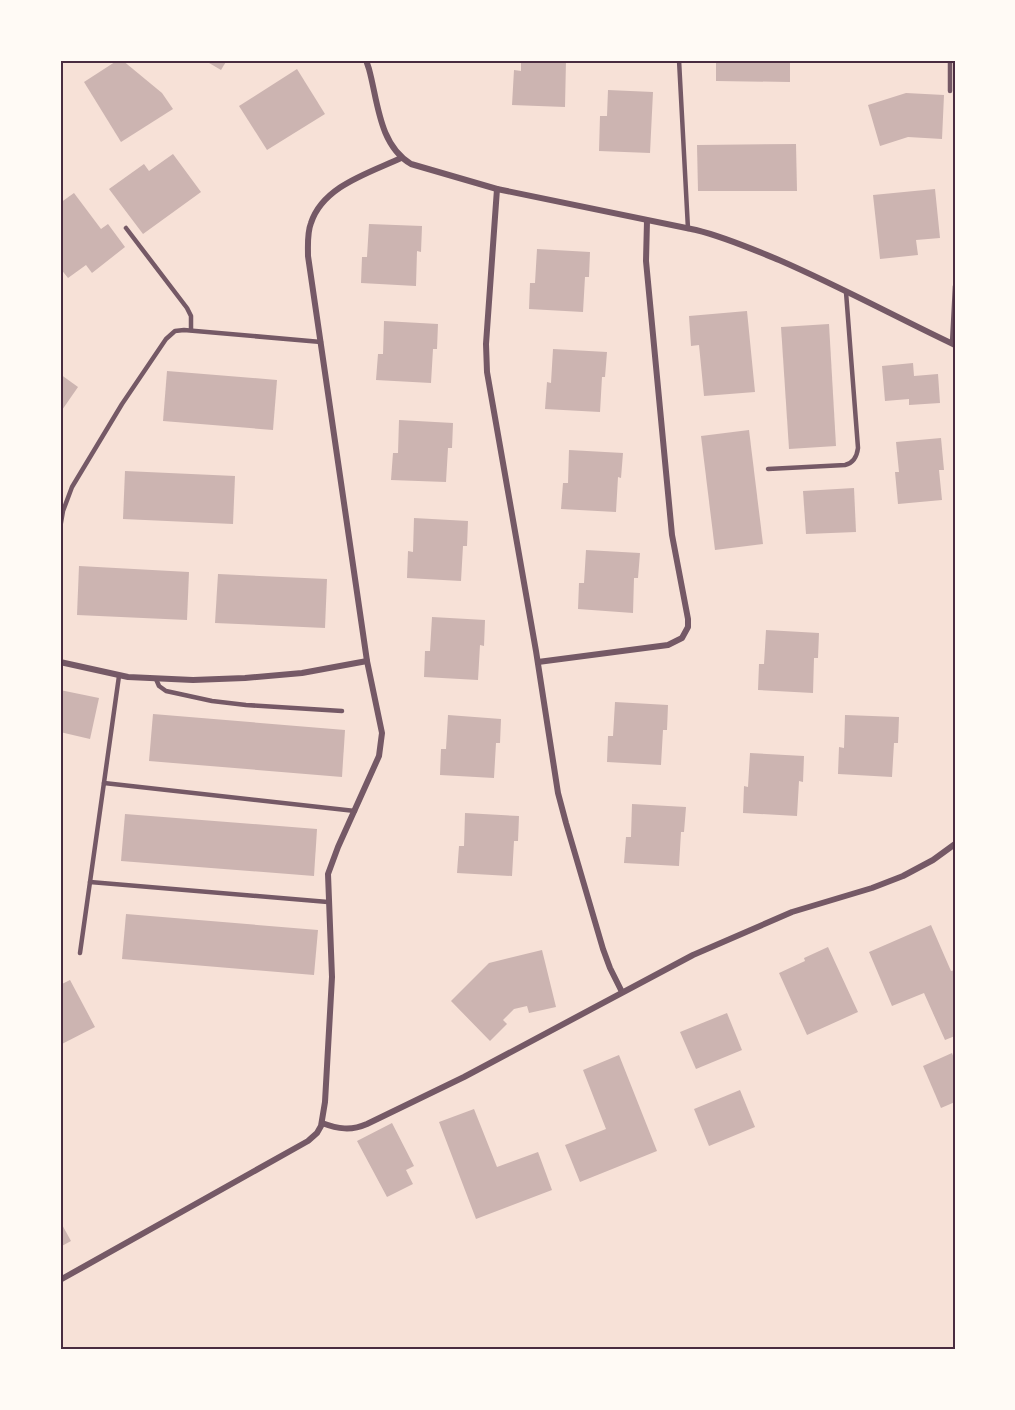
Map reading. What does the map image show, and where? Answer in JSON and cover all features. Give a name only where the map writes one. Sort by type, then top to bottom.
[{"type":"street","points":[[366,60],[382,125],[389,140],[401,158],[418,167],[497,189],[716,236],[758,251],[812,275],[953,344]]},
{"type":"street","points":[[60,1280],[308,1141],[322,1123],[332,991],[328,902],[330,868],[379,756],[382,742],[380,720],[367,661],[308,256],[308,238],[312,219],[321,204],[336,190],[401,158]]},
{"type":"street","points":[[497,189],[486,364],[538,662],[556,782],[603,949],[622,992]]},
{"type":"street","points":[[538,662],[668,645],[682,638],[688,627],[688,613],[672,535],[646,261],[647,221]]},
{"type":"street","points":[[60,662],[119,676],[193,680],[288,675],[367,661]]},
{"type":"street","points":[[322,1123],[340,1129],[367,1124],[464,1077],[693,955],[787,914],[872,888],[910,873],[955,844]]},
{"type":"lane","points":[[679,60],[688,229]]},
{"type":"lane","points":[[950,60],[950,91]]},
{"type":"lane","points":[[126,228],[187,308],[191,316],[191,330]]},
{"type":"lane","points":[[953,344],[955,286]]},
{"type":"lane","points":[[768,469],[845,465],[853,461],[857,455],[846,292]]},
{"type":"lane","points":[[60,528],[63,511],[72,487],[128,395],[169,336],[176,331],[191,330],[321,342]]},
{"type":"lane","points":[[80,953],[119,676]]},
{"type":"lane","points":[[156,679],[159,686],[166,691],[212,702],[342,711]]},
{"type":"lane","points":[[104,783],[355,811]]},
{"type":"lane","points":[[90,882],[328,902]]},
{"type":"building","points":[[118,60],[122,60],[162,93],[173,109],[121,142],[84,82]]},
{"type":"building","points":[[204,60],[227,60],[221,70]]},
{"type":"building","points":[[521,60],[566,60],[565,107],[512,105],[514,70],[521,71]]},
{"type":"building","points":[[716,60],[790,60],[790,82],[716,81]]},
{"type":"building","points":[[297,69],[325,114],[267,150],[239,106]]},
{"type":"building","points":[[608,90],[653,92],[650,153],[599,151],[600,116],[607,116]]},
{"type":"building","points":[[906,93],[944,95],[942,139],[908,137],[880,146],[868,105]]},
{"type":"building","points":[[796,144],[797,191],[698,191],[697,145]]},
{"type":"building","points":[[173,154],[201,192],[143,234],[109,189],[144,164],[149,171]]},
{"type":"building","points":[[935,189],[940,238],[916,240],[918,255],[880,259],[873,195]]},
{"type":"building","points":[[74,193],[101,229],[108,224],[125,247],[92,273],[86,265],[68,278],[60,268],[60,203]]},
{"type":"building","points":[[369,224],[422,226],[421,252],[417,251],[416,286],[361,283],[362,257],[367,257]]},
{"type":"building","points":[[537,249],[590,252],[589,277],[585,277],[583,312],[529,309],[530,283],[535,283]]},
{"type":"building","points":[[747,311],[755,392],[704,396],[699,345],[691,346],[689,316]]},
{"type":"building","points":[[384,321],[438,324],[437,349],[433,349],[431,383],[376,380],[378,354],[383,354]]},
{"type":"building","points":[[829,324],[836,446],[789,449],[781,327]]},
{"type":"building","points":[[553,349],[607,352],[605,377],[602,377],[600,412],[545,409],[547,382],[551,383]]},
{"type":"building","points":[[913,363],[914,376],[938,374],[940,403],[909,405],[909,399],[885,401],[882,366]]},
{"type":"building","points":[[167,371],[277,380],[273,430],[163,421]]},
{"type":"building","points":[[60,374],[78,387],[60,413]]},
{"type":"building","points":[[399,420],[453,423],[452,448],[448,448],[446,482],[391,480],[393,453],[398,453]]},
{"type":"building","points":[[749,430],[763,544],[715,550],[701,436]]},
{"type":"building","points":[[941,438],[944,470],[939,470],[942,500],[898,504],[895,472],[899,472],[896,442]]},
{"type":"building","points":[[569,450],[623,453],[621,478],[618,477],[616,512],[561,509],[563,483],[568,483]]},
{"type":"building","points":[[125,471],[235,476],[233,524],[123,519]]},
{"type":"building","points":[[854,488],[856,532],[806,534],[803,491]]},
{"type":"building","points":[[414,518],[468,521],[467,546],[463,546],[461,581],[407,578],[408,551],[413,552]]},
{"type":"building","points":[[586,550],[640,553],[638,578],[634,578],[633,613],[578,609],[579,583],[584,583]]},
{"type":"building","points":[[79,566],[189,572],[187,620],[77,615]]},
{"type":"building","points":[[218,574],[327,579],[325,628],[215,623]]},
{"type":"building","points":[[432,617],[485,620],[484,646],[480,645],[478,680],[424,677],[425,651],[430,651]]},
{"type":"building","points":[[766,630],[819,633],[818,658],[814,658],[813,693],[758,690],[759,664],[764,664]]},
{"type":"building","points":[[60,690],[99,698],[90,739],[60,732]]},
{"type":"building","points":[[615,702],[668,705],[667,730],[663,730],[661,765],[607,762],[608,736],[613,736]]},
{"type":"building","points":[[153,714],[345,730],[342,777],[149,761]]},
{"type":"building","points":[[448,715],[501,719],[500,743],[496,743],[494,778],[440,775],[441,749],[446,749]]},
{"type":"building","points":[[845,715],[899,717],[898,743],[894,743],[892,777],[838,774],[839,747],[844,748]]},
{"type":"building","points":[[750,753],[804,756],[803,782],[799,781],[797,816],[743,813],[744,786],[748,787]]},
{"type":"building","points":[[632,804],[686,807],[684,832],[681,832],[679,866],[624,863],[626,837],[631,837]]},
{"type":"building","points":[[465,813],[519,816],[518,841],[514,841],[512,876],[457,873],[459,846],[464,846]]},
{"type":"building","points":[[125,814],[317,829],[314,876],[121,861]]},
{"type":"building","points":[[126,914],[318,930],[314,975],[122,959]]},
{"type":"building","points":[[931,925],[951,971],[955,970],[955,1036],[945,1040],[924,993],[892,1006],[869,952]]},
{"type":"building","points":[[828,947],[858,1012],[807,1035],[779,973]]},
{"type":"building","points":[[542,950],[556,1007],[529,1013],[527,1006],[514,1009],[503,1020],[507,1024],[490,1041],[451,1001],[489,963]]},
{"type":"building","points":[[70,980],[95,1027],[60,1045],[60,985]]},
{"type":"building","points":[[727,1013],[742,1050],[696,1069],[680,1032]]},
{"type":"building","points":[[952,1053],[955,1061],[955,1102],[941,1108],[923,1066]]},
{"type":"building","points":[[619,1055],[657,1151],[580,1182],[565,1145],[606,1129],[583,1070]]},
{"type":"building","points":[[740,1090],[755,1127],[709,1146],[694,1109]]},
{"type":"building","points":[[474,1109],[497,1167],[538,1152],[552,1190],[476,1219],[439,1122]]},
{"type":"building","points":[[392,1123],[414,1166],[406,1170],[413,1184],[387,1197],[357,1141]]},
{"type":"building","points":[[60,1221],[71,1241],[60,1247]]}]
